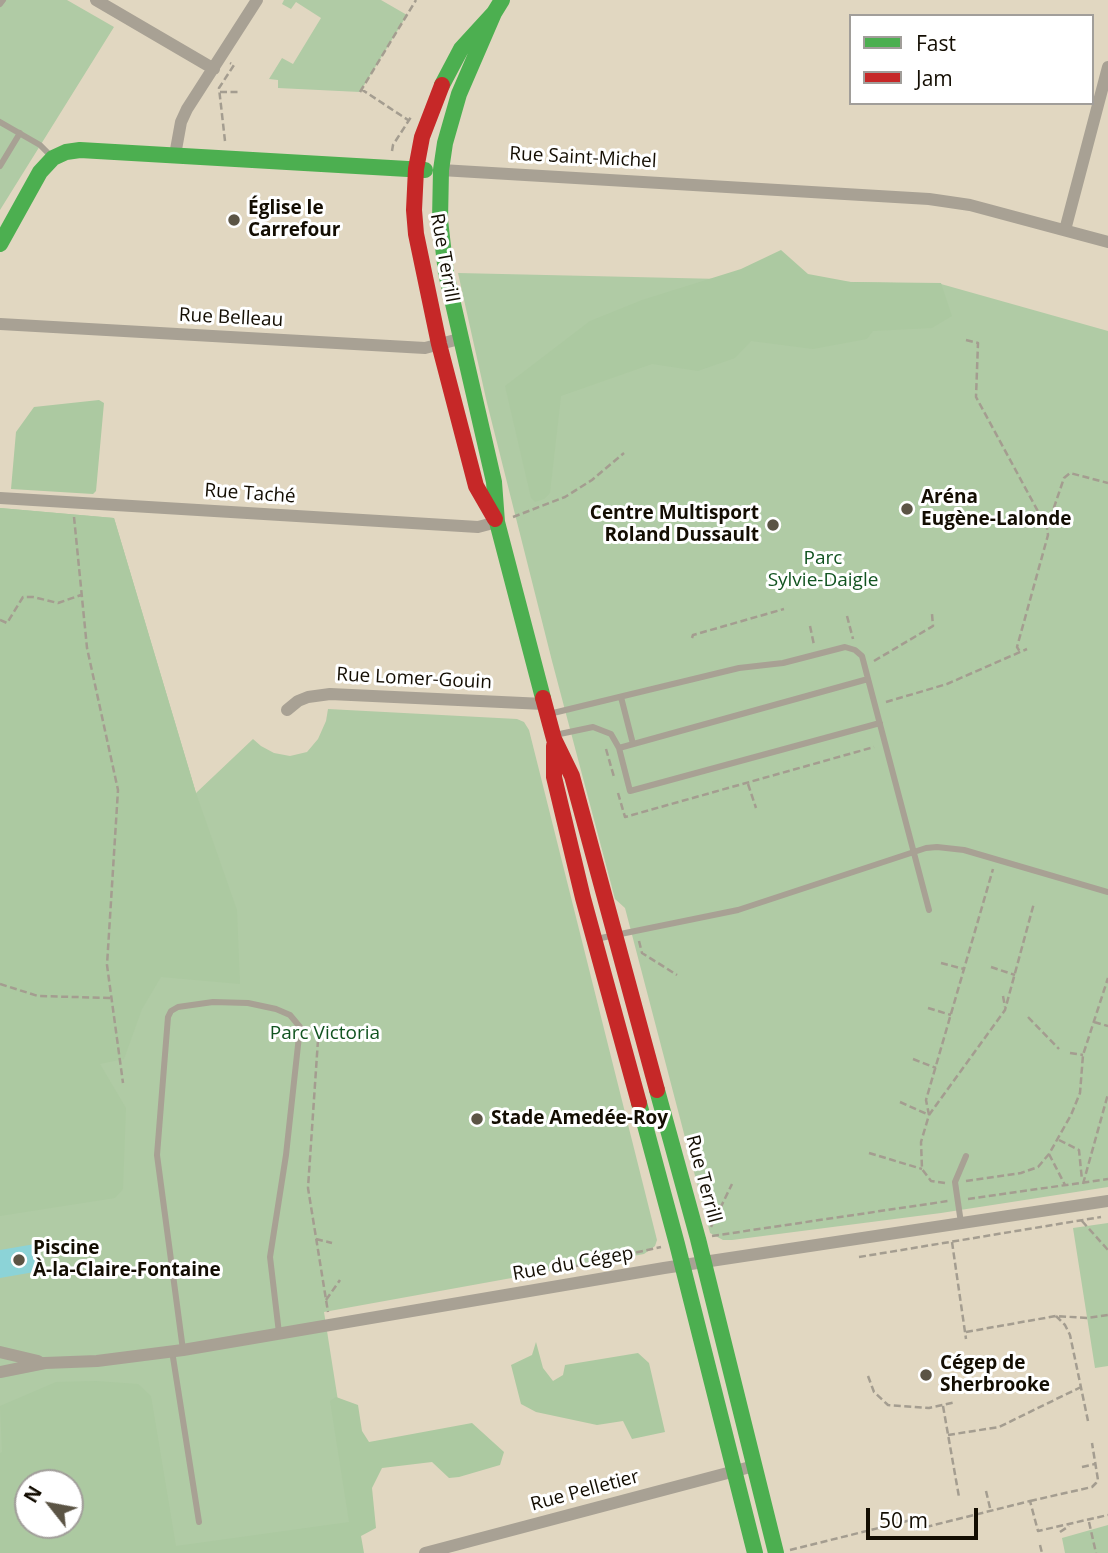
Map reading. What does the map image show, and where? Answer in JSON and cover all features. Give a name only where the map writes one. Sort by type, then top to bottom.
[{"type":"street","points":[[96,0],[214,69]]},
{"type":"street","points":[[176,155],[181,122],[257,0]]},
{"type":"street","name":"Rue Terrill","points":[[497,522],[476,486],[439,344],[416,234],[414,210],[416,169],[422,137],[443,82],[461,49],[498,6]]},
{"type":"street","name":"Rue Terrill","points":[[498,6],[450,122],[441,170],[442,247],[459,339],[494,482],[497,522],[553,738],[554,777],[594,940],[677,1244],[755,1553]]},
{"type":"street","points":[[1065,230],[1108,67]]},
{"type":"street","name":"Rue Saint-Michel","points":[[53,158],[80,150],[929,199],[970,205],[1108,242]]},
{"type":"street","points":[[0,244],[40,172],[53,158]]},
{"type":"street","name":"Rue Belleau","points":[[0,324],[425,348],[459,339]]},
{"type":"street","name":"Rue Taché","points":[[0,498],[478,527],[497,522]]},
{"type":"street","name":"Rue Lomer-Gouin","points":[[287,710],[308,697],[330,694],[546,709]]},
{"type":"street","name":"Rue Terrill","points":[[553,738],[572,776],[704,1262],[754,1466],[782,1551]]},
{"type":"street","name":"Rue du Cégep","points":[[0,1371],[46,1363],[97,1361],[279,1335],[682,1265],[1108,1201]]},
{"type":"street","name":"Rue du Cégep","points":[[0,1352],[46,1363]]},
{"type":"street","name":"Rue Pelletier","points":[[425,1553],[754,1466]]},
{"type":"lane","points":[[0,5],[3,0]]},
{"type":"lane","points":[[0,122],[40,145],[53,158]]},
{"type":"lane","points":[[0,166],[20,134]]},
{"type":"lane","points":[[546,709],[621,697],[739,668],[783,663],[845,647],[852,649],[862,656],[929,910]]},
{"type":"lane","points":[[618,748],[868,679]]},
{"type":"lane","points":[[621,697],[633,744]]},
{"type":"lane","points":[[553,738],[593,727],[611,734],[618,748],[630,791],[880,723]]},
{"type":"lane","points":[[594,940],[738,910],[926,848],[953,848],[1108,892]]},
{"type":"lane","points":[[199,1522],[157,1155],[168,1017],[171,1011],[178,1007],[213,1002],[248,1003],[290,1014],[300,1027],[286,1155],[270,1257],[279,1335]]},
{"type":"lane","points":[[955,1224],[955,1182],[966,1156]]},
{"type":"path","points":[[409,120],[360,90],[416,0]]},
{"type":"path","points":[[221,57],[234,65],[219,88],[224,159]]},
{"type":"path","points":[[220,92],[241,92]]},
{"type":"path","points":[[966,340],[978,343],[976,397],[1047,528],[1048,535],[1017,647],[1020,652]]},
{"type":"path","points":[[497,522],[565,497],[592,480],[624,453]]},
{"type":"path","points":[[1047,528],[1064,478],[1070,472],[1108,483]]},
{"type":"path","points":[[74,515],[87,648],[118,790],[107,965],[123,1083]]},
{"type":"path","points":[[0,620],[6,623],[23,597],[58,603],[82,595]]},
{"type":"path","points":[[692,638],[693,635],[783,609]]},
{"type":"path","points":[[865,667],[933,626],[932,614]]},
{"type":"path","points":[[847,616],[853,637],[852,649]]},
{"type":"path","points":[[810,626],[815,655]]},
{"type":"path","points":[[875,705],[947,684],[1027,649]]},
{"type":"path","points":[[748,783],[755,808]]},
{"type":"path","points":[[929,1115],[926,1100],[996,859]]},
{"type":"path","points":[[1034,903],[1005,1010],[929,1115],[921,1142],[922,1169],[931,1181],[955,1182],[1021,1173],[1038,1167],[1058,1139],[1080,1093],[1083,1055],[1108,978]]},
{"type":"path","points":[[636,931],[642,953],[677,975]]},
{"type":"path","points":[[941,963],[964,969]]},
{"type":"path","points":[[991,967],[1015,975]]},
{"type":"path","points":[[0,984],[38,996],[111,998]]},
{"type":"path","points":[[1003,996],[1005,1010]]},
{"type":"path","points":[[928,1007],[951,1015]]},
{"type":"path","points":[[1028,1017],[1059,1049]]},
{"type":"path","points":[[1094,1022],[1108,1026]]},
{"type":"path","points":[[318,1040],[308,1173],[331,1326]]},
{"type":"path","points":[[1070,1053],[1083,1055]]},
{"type":"path","points":[[913,1059],[936,1068]]},
{"type":"path","points":[[1083,1184],[1108,1094]]},
{"type":"path","points":[[900,1102],[929,1115]]},
{"type":"path","points":[[1058,1139],[1079,1150],[1083,1184]]},
{"type":"path","points":[[869,1153],[922,1169]]},
{"type":"path","points":[[1049,1154],[1065,1185]]},
{"type":"path","points":[[732,1184],[706,1237],[1108,1179]]},
{"type":"path","points":[[859,1256],[1108,1216]]},
{"type":"path","points":[[1082,1220],[1108,1248]]},
{"type":"path","points":[[955,1224],[952,1241],[966,1339]]},
{"type":"path","points":[[316,1239],[332,1243]]},
{"type":"path","points":[[556,1287],[558,1270],[677,1244]]},
{"type":"path","points":[[326,1300],[341,1280]]},
{"type":"path","points":[[966,1332],[1056,1316],[1087,1318],[1108,1315]]},
{"type":"path","points":[[1056,1316],[1070,1335],[1088,1421]]},
{"type":"path","points":[[868,1376],[874,1392],[888,1405],[912,1408],[956,1402]]},
{"type":"path","points":[[948,1435],[999,1427],[1081,1387]]},
{"type":"path","points":[[943,1405],[959,1497]]},
{"type":"path","points":[[782,1551],[911,1520],[914,1530],[1092,1487],[1098,1480],[1092,1443]]},
{"type":"path","points":[[1082,1467],[1095,1464]]},
{"type":"path","points":[[986,1491],[991,1512]]},
{"type":"path","points":[[1030,1502],[1038,1531],[1108,1515]]},
{"type":"path","points":[[1089,1521],[1096,1553]]},
{"type":"path","points":[[1060,1532],[1071,1525]]},
{"type":"path","points":[[1040,1545],[1042,1553]]},
{"type":"green space","points":[[0,0],[67,0],[114,27],[0,210]]},
{"type":"green space","points":[[284,0],[381,0],[407,15],[360,92],[278,88],[278,80],[269,79],[282,58],[293,64],[321,18],[296,2],[291,9],[282,4]]},
{"type":"green space","points":[[781,250],[808,274],[851,282],[941,283],[952,316],[932,328],[873,331],[867,339],[813,349],[751,341],[735,358],[698,371],[652,364],[561,396],[550,493],[535,502],[531,498],[505,386],[590,321],[642,300],[741,269]]},
{"type":"green space","name":"Parc Sylvie-Daigle","points":[[458,273],[941,284],[1108,331],[1108,1187],[941,1213],[732,1240],[723,1240],[710,1233],[625,908],[615,899],[552,661],[487,403]]},
{"type":"green space","points":[[99,400],[104,403],[96,491],[93,494],[11,489],[16,432],[34,407]]},
{"type":"green space","name":"Parc Victoria","points":[[0,508],[114,518],[196,793],[253,739],[274,753],[290,756],[307,752],[318,739],[328,709],[517,719],[524,722],[529,730],[657,1240],[655,1246],[644,1254],[324,1312],[362,1553],[0,1553]]},
{"type":"green space","points":[[0,508],[114,518],[196,793],[237,910],[240,984],[161,977],[142,1009],[124,1059],[100,1064],[126,1108],[123,1189],[115,1198],[0,1216]]},
{"type":"green space","points":[[1108,1223],[1108,1366],[1095,1368],[1073,1228]]},
{"type":"green space","points":[[536,1342],[543,1368],[553,1381],[563,1375],[565,1365],[638,1353],[649,1363],[665,1432],[632,1439],[623,1421],[597,1425],[536,1412],[521,1404],[511,1365],[532,1355]]},
{"type":"green space","points":[[56,1382],[138,1384],[151,1396],[176,1546],[349,1522],[330,1401],[336,1397],[358,1405],[362,1431],[369,1442],[472,1423],[504,1452],[500,1465],[459,1477],[449,1478],[432,1462],[382,1468],[372,1488],[376,1528],[361,1536],[364,1553],[0,1553],[0,1406]]},
{"type":"green space","points":[[1108,1525],[1108,1553],[1065,1553],[1062,1538]]},
{"type":"water","name":"Piscine À-la-Claire-Fontaine","points":[[35,1244],[40,1271],[0,1278],[0,1250]]},
{"type":"traffic: fast","points":[[442,85],[461,49],[494,13],[502,0]]},
{"type":"traffic: fast","points":[[494,13],[459,94],[445,143],[441,170],[440,220],[446,273],[494,482],[497,522],[543,698]]},
{"type":"traffic: fast","points":[[0,244],[40,172],[53,158],[66,152],[80,150],[425,170]]},
{"type":"traffic: fast","points":[[657,1090],[698,1239],[776,1553]]},
{"type":"traffic: fast","points":[[639,1103],[755,1553]]},
{"type":"traffic: jam","points":[[442,85],[422,137],[416,169],[416,234],[439,344],[476,486],[495,519]]},
{"type":"traffic: jam","points":[[543,698],[554,739],[572,776],[657,1090]]},
{"type":"traffic: jam","points":[[554,746],[554,777],[583,898],[639,1103]]},
{"type":"place","name":"Église le Carrefour","points":[[234,220]]},
{"type":"place","name":"Aréna Eugène-Lalonde","points":[[907,509]]},
{"type":"place","name":"Centre Multisport Roland Dussault","points":[[773,525]]},
{"type":"place","name":"Stade Amedée-Roy","points":[[477,1119]]},
{"type":"place","name":"Piscine À-la-Claire-Fontaine","points":[[19,1260]]},
{"type":"place","name":"Cégep de Sherbrooke","points":[[926,1375]]}]
